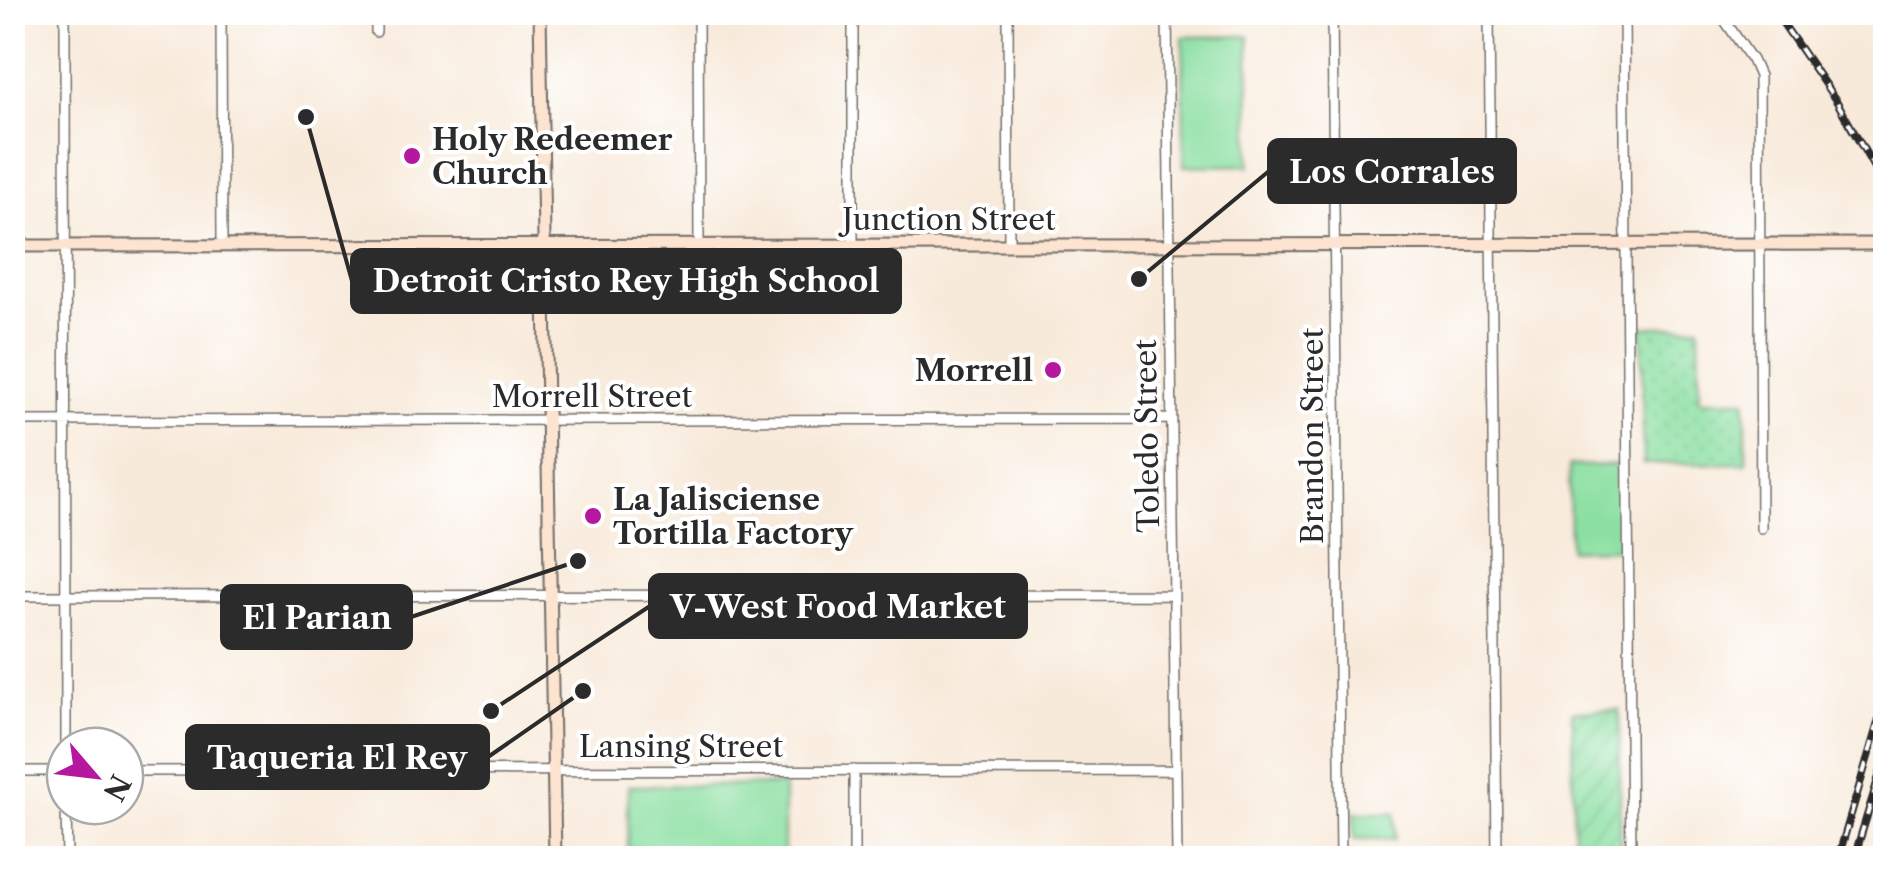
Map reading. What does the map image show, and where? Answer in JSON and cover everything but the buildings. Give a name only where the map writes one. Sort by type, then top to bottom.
[{"type":"street","points":[[65,12],[66,726]]},
{"type":"street","points":[[221,12],[222,246]]},
{"type":"street","points":[[376,12],[376,32]]},
{"type":"street","points":[[540,12],[555,858]]},
{"type":"street","points":[[698,12],[699,245]]},
{"type":"street","points":[[853,12],[853,244]]},
{"type":"street","points":[[1008,12],[1008,244]]},
{"type":"street","name":"Toledo Street","points":[[1167,12],[1177,858]]},
{"type":"street","name":"Brandon Street","points":[[1332,12],[1341,858]]},
{"type":"street","points":[[1489,12],[1497,858]]},
{"type":"street","points":[[1624,12],[1631,858]]},
{"type":"street","points":[[1719,12],[1756,69],[1759,98],[1761,528]]},
{"type":"street","name":"Junction Street","points":[[12,246],[1886,244]]},
{"type":"street","name":"Morrell Street","points":[[12,421],[1172,419]]},
{"type":"street","points":[[12,596],[1174,594]]},
{"type":"street","points":[[854,770],[854,858]]},
{"type":"street","name":"Lansing Street","points":[[145,771],[1176,770]]},
{"type":"street","points":[[12,771],[45,771]]},
{"type":"street","points":[[66,826],[67,858]]},
{"type":"green space","points":[[1249,36],[1250,165],[1184,166],[1183,37]]},
{"type":"green space","points":[[1699,326],[1700,400],[1746,400],[1746,463],[1643,464],[1642,327]]},
{"type":"green space","points":[[1619,465],[1620,549],[1570,550],[1569,466]]},
{"type":"green space","points":[[1619,710],[1621,858],[1574,858],[1572,711]]},
{"type":"green space","points":[[784,785],[784,857],[653,858],[652,850],[628,850],[628,786]]},
{"type":"green space","points":[[1354,813],[1395,813],[1395,839],[1354,839]]},
{"type":"railway","points":[[1775,12],[1837,102],[1886,189]]},
{"type":"railway","points":[[1838,858],[1886,696]]},
{"type":"railway","points":[[1854,858],[1886,754]]},
{"type":"place","name":"Detroit Cristo Rey High School","points":[[306,117]]},
{"type":"place","name":"Holy Redeemer Church","points":[[412,156]]},
{"type":"place","name":"Los Corrales","points":[[1139,279]]},
{"type":"place","name":"Morrell","points":[[1053,370]]},
{"type":"place","name":"La Jalisciense Tortilla Factory","points":[[593,516]]},
{"type":"place","name":"El Parian","points":[[578,561]]},
{"type":"place","name":"Taqueria El Rey","points":[[583,691]]},
{"type":"place","name":"V-West Food Market","points":[[491,711]]}]
